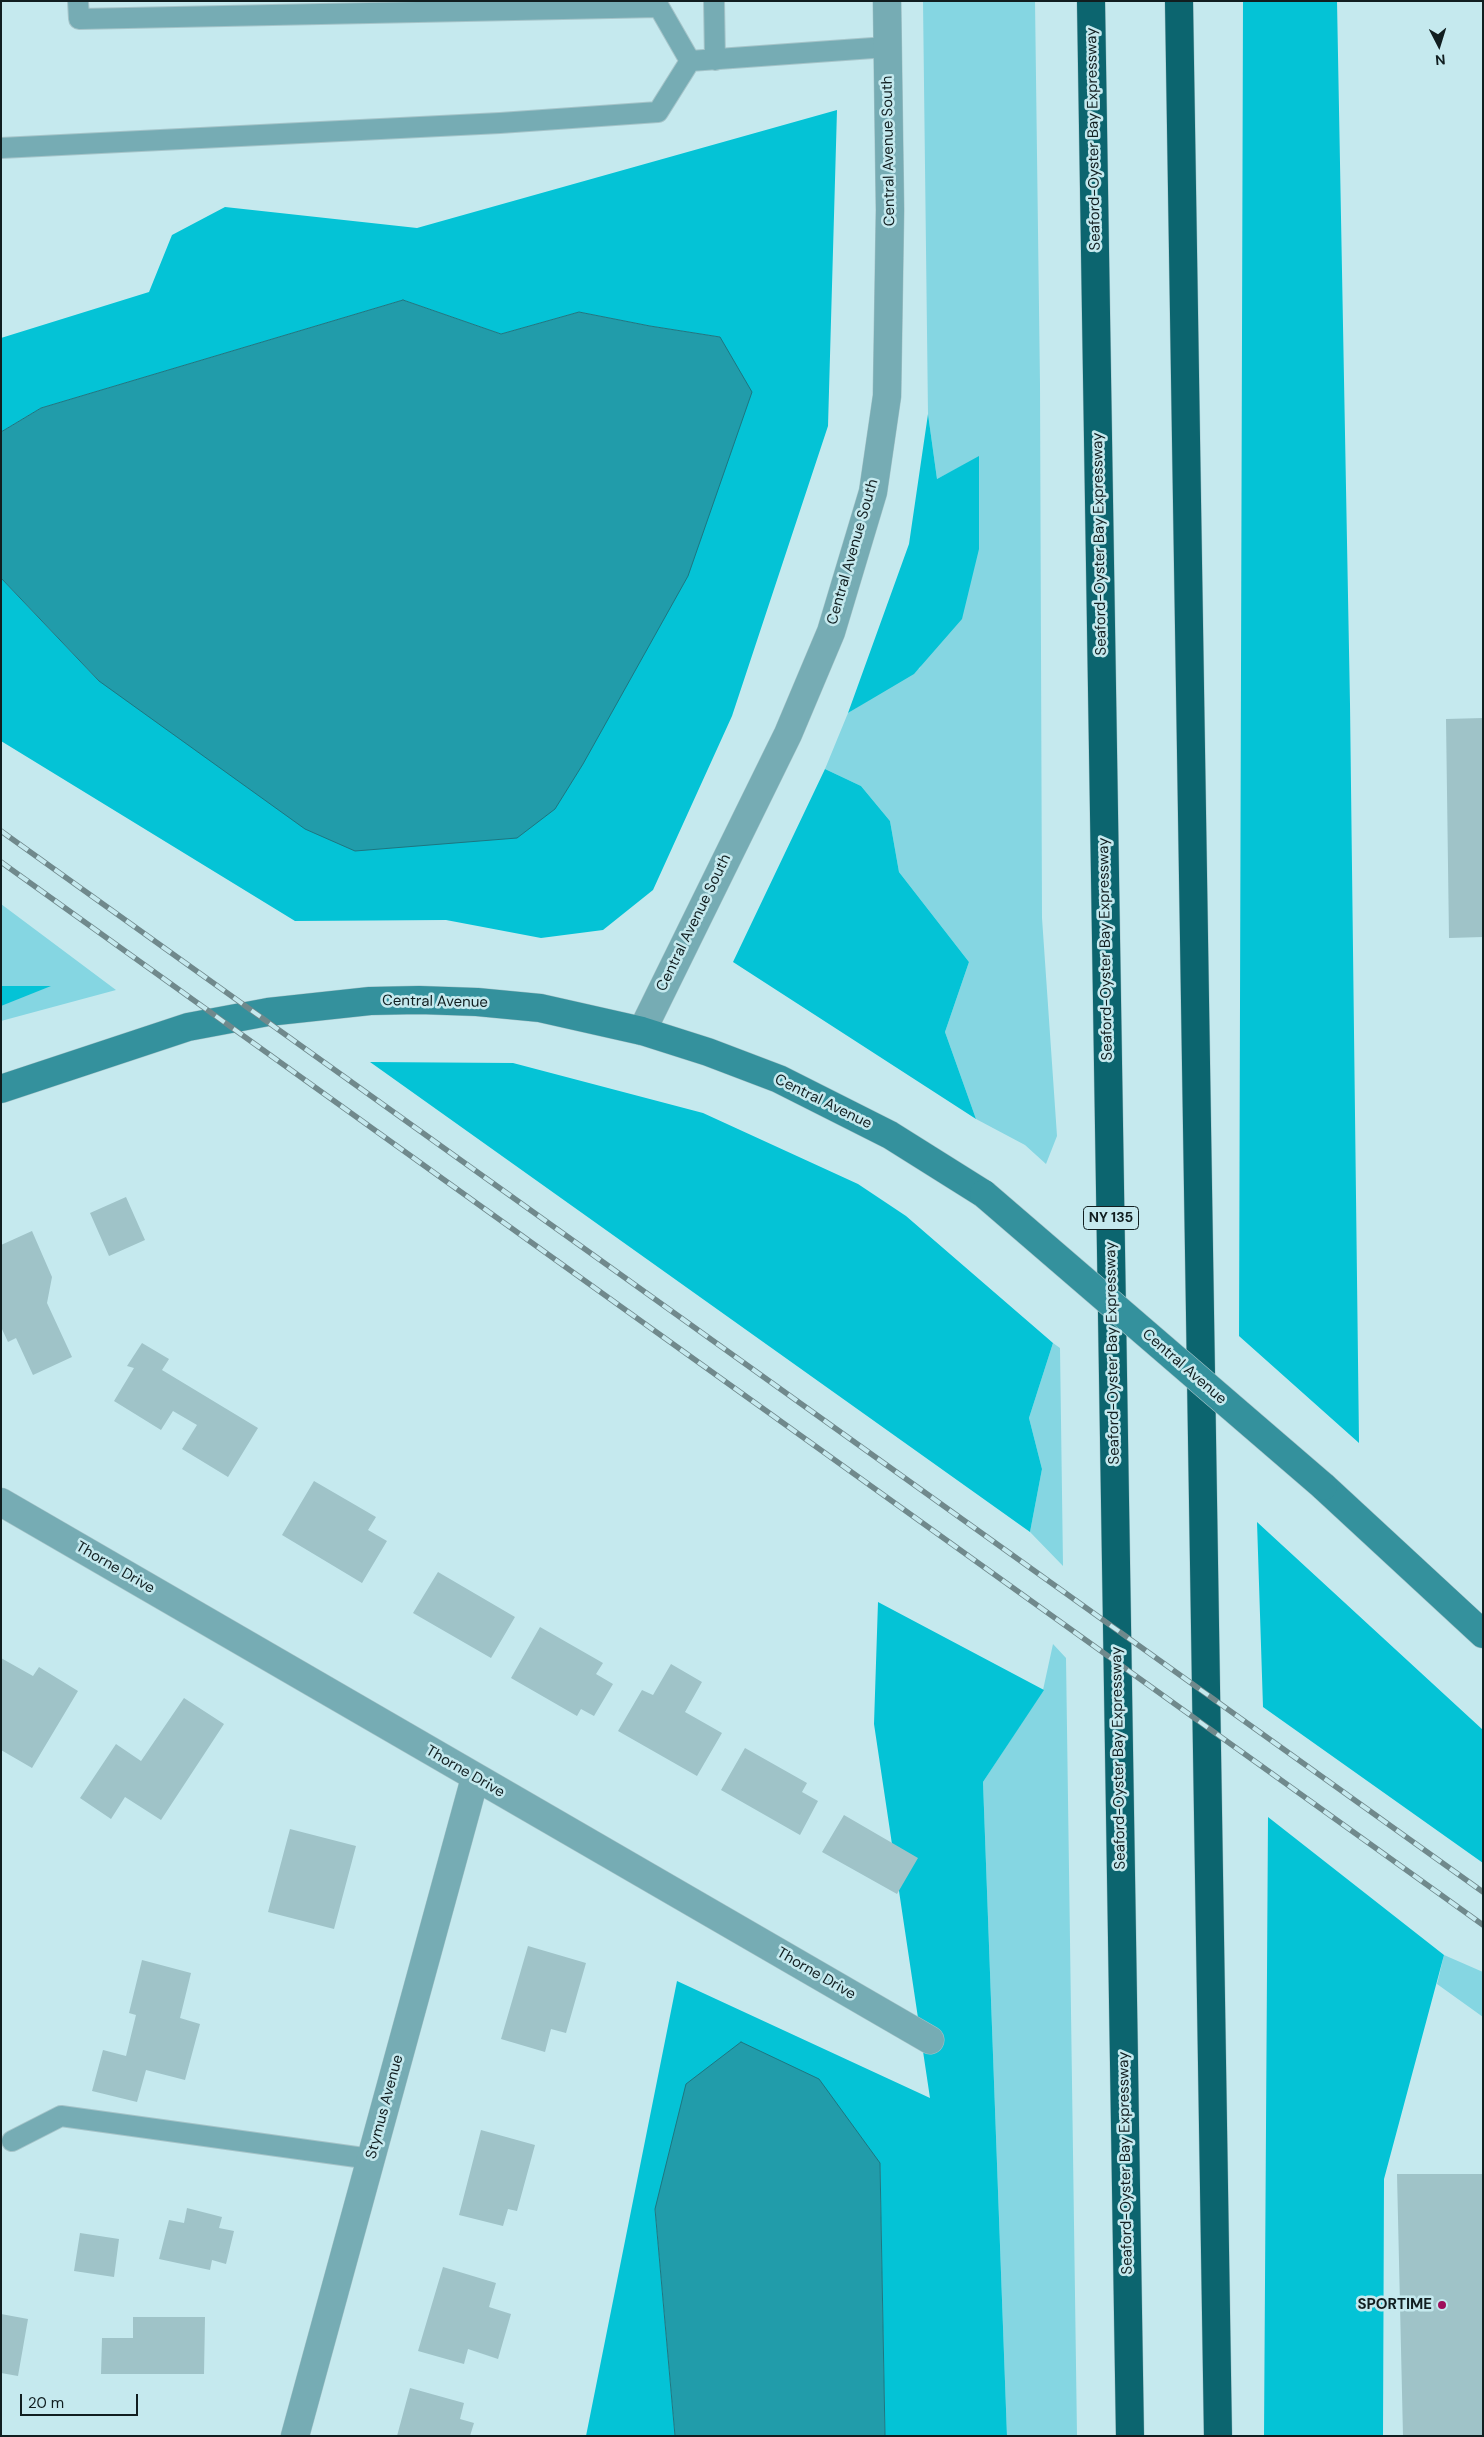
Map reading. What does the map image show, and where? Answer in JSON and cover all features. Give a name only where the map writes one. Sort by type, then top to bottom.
[{"type":"highway","name":"Seaford-Oyster Bay Expressway","points":[[1091,1],[1130,2436]]},
{"type":"highway","points":[[1179,1],[1218,2436]]},
{"type":"main road","name":"Central Avenue","points":[[1,1089],[188,1027],[268,1012],[356,1002],[428,1000],[540,1008],[642,1030],[779,1079],[838,1107],[907,1145],[984,1194],[1323,1486],[1483,1634]]},
{"type":"street","name":"Central Avenue South","points":[[642,1030],[788,734],[831,632],[873,492],[887,396],[890,210],[887,1]]},
{"type":"street","name":"Thorne Drive","points":[[1,1502],[930,2040]]},
{"type":"street","name":"Stymus Avenue","points":[[295,2436],[475,1778]]},
{"type":"lane","points":[[78,1],[79,20],[660,6],[690,61]]},
{"type":"lane","points":[[714,1],[715,60]]},
{"type":"lane","points":[[690,61],[887,47]]},
{"type":"lane","points":[[1,148],[500,123],[658,112],[690,61]]},
{"type":"lane","points":[[12,2141],[61,2116],[371,2159]]},
{"type":"shaded area","points":[[923,1],[1035,1],[1040,385],[1042,918],[1057,1136],[1046,1164],[1025,1145],[976,1119],[945,1032],[969,962],[899,872],[890,821],[861,786],[825,769],[848,713],[920,668],[979,457],[937,479],[928,414]]},
{"type":"shaded area","points":[[1243,1],[1337,1],[1350,704],[1359,1443],[1239,1336]]},
{"type":"shaded area","points":[[837,110],[828,426],[732,716],[653,890],[603,930],[541,938],[446,920],[295,921],[1,741],[1,578],[99,681],[720,337],[579,312],[501,334],[403,300],[41,408],[1,432],[1,338],[149,292],[172,235],[225,207],[417,228]]},
{"type":"shaded area","points":[[403,300],[501,334],[579,312],[720,337],[752,392],[688,576],[583,764],[555,809],[517,838],[355,851],[305,829],[99,681],[1,578],[1,432],[41,408]]},
{"type":"shaded area","points":[[928,414],[937,479],[979,456],[979,549],[962,619],[914,674],[848,713],[909,544]]},
{"type":"shaded area","points":[[825,769],[861,786],[890,821],[899,872],[969,962],[945,1032],[976,1119],[733,962]]},
{"type":"shaded area","points":[[1,904],[116,990],[1,1021]]},
{"type":"shaded area","points":[[1,986],[51,986],[1,1006]]},
{"type":"shaded area","points":[[370,1062],[513,1063],[703,1113],[858,1184],[906,1216],[1053,1343],[1029,1418],[1042,1469],[1030,1532]]},
{"type":"shaded area","points":[[1053,1343],[1060,1348],[1063,1566],[1030,1532],[1042,1469],[1029,1418]]},
{"type":"shaded area","points":[[1257,1522],[1483,1730],[1483,1863],[1263,1707]]},
{"type":"shaded area","points":[[878,1602],[1044,1690],[983,1782],[1007,2436],[885,2436],[880,2163],[655,2209],[675,2436],[586,2436],[677,1981],[930,2098],[874,1724]]},
{"type":"shaded area","points":[[1053,1644],[1066,1658],[1077,2436],[1007,2436],[983,1782],[1043,1690]]},
{"type":"shaded area","points":[[1268,1817],[1444,1955],[1384,2179],[1383,2436],[1264,2436]]},
{"type":"shaded area","points":[[1444,1955],[1483,1972],[1483,2017],[1437,1984]]},
{"type":"shaded area","points":[[741,2042],[819,2079],[880,2163],[885,2436],[675,2436],[655,2209],[686,2084]]},
{"type":"building","points":[[1483,718],[1483,937],[1449,938],[1446,719]]},
{"type":"building","points":[[126,1197],[145,1240],[109,1256],[90,1213]]},
{"type":"building","points":[[32,1231],[52,1277],[47,1303],[72,1357],[33,1375],[16,1338],[8,1342],[1,1327],[1,1245]]},
{"type":"building","points":[[142,1343],[169,1359],[162,1370],[258,1428],[228,1477],[182,1449],[197,1425],[173,1411],[161,1430],[114,1401],[134,1368],[127,1366]]},
{"type":"building","points":[[314,1481],[376,1517],[368,1530],[387,1541],[362,1583],[282,1535]]},
{"type":"building","points":[[438,1572],[515,1617],[491,1658],[413,1613]]},
{"type":"building","points":[[540,1627],[603,1663],[596,1674],[613,1684],[594,1716],[581,1709],[577,1716],[511,1678]]},
{"type":"building","points":[[1,1658],[33,1676],[39,1667],[78,1691],[32,1768],[1,1750]]},
{"type":"building","points":[[671,1664],[702,1682],[685,1712],[722,1733],[697,1776],[618,1731],[642,1690],[653,1695]]},
{"type":"building","points":[[184,1698],[224,1724],[161,1820],[125,1797],[111,1819],[80,1798],[116,1744],[141,1761]]},
{"type":"building","points":[[745,1748],[807,1783],[802,1792],[818,1801],[800,1835],[721,1790]]},
{"type":"building","points":[[844,1815],[918,1858],[897,1894],[822,1852]]},
{"type":"building","points":[[290,1829],[356,1846],[334,1929],[268,1912]]},
{"type":"building","points":[[528,1946],[586,1963],[566,2033],[551,2029],[545,2052],[501,2039]]},
{"type":"building","points":[[142,1960],[191,1973],[180,2018],[200,2024],[185,2080],[146,2070],[137,2102],[92,2091],[103,2050],[126,2056],[136,2015],[129,2013]]},
{"type":"building","points":[[481,2130],[535,2145],[517,2211],[508,2209],[503,2226],[459,2215]]},
{"type":"building","name":"SPORTIME","points":[[1397,2174],[1483,2174],[1483,2436],[1403,2436]]},
{"type":"building","points":[[187,2208],[222,2217],[219,2228],[234,2231],[226,2264],[212,2260],[210,2270],[159,2259],[169,2220],[184,2223]]},
{"type":"building","points":[[80,2233],[119,2239],[114,2277],[74,2271]]},
{"type":"building","points":[[443,2267],[496,2283],[489,2307],[511,2314],[498,2359],[468,2349],[464,2364],[418,2351]]},
{"type":"building","points":[[1,2314],[28,2319],[18,2376],[1,2373]]},
{"type":"building","points":[[133,2317],[205,2317],[204,2374],[101,2374],[102,2338],[133,2338]]},
{"type":"building","points":[[410,2388],[464,2403],[460,2419],[474,2423],[470,2436],[397,2436]]},
{"type":"railway","points":[[1,831],[1483,1892]]},
{"type":"railway","points":[[1,862],[1483,1925]]},
{"type":"place","name":"SPORTIME","points":[[1442,2305]]}]
